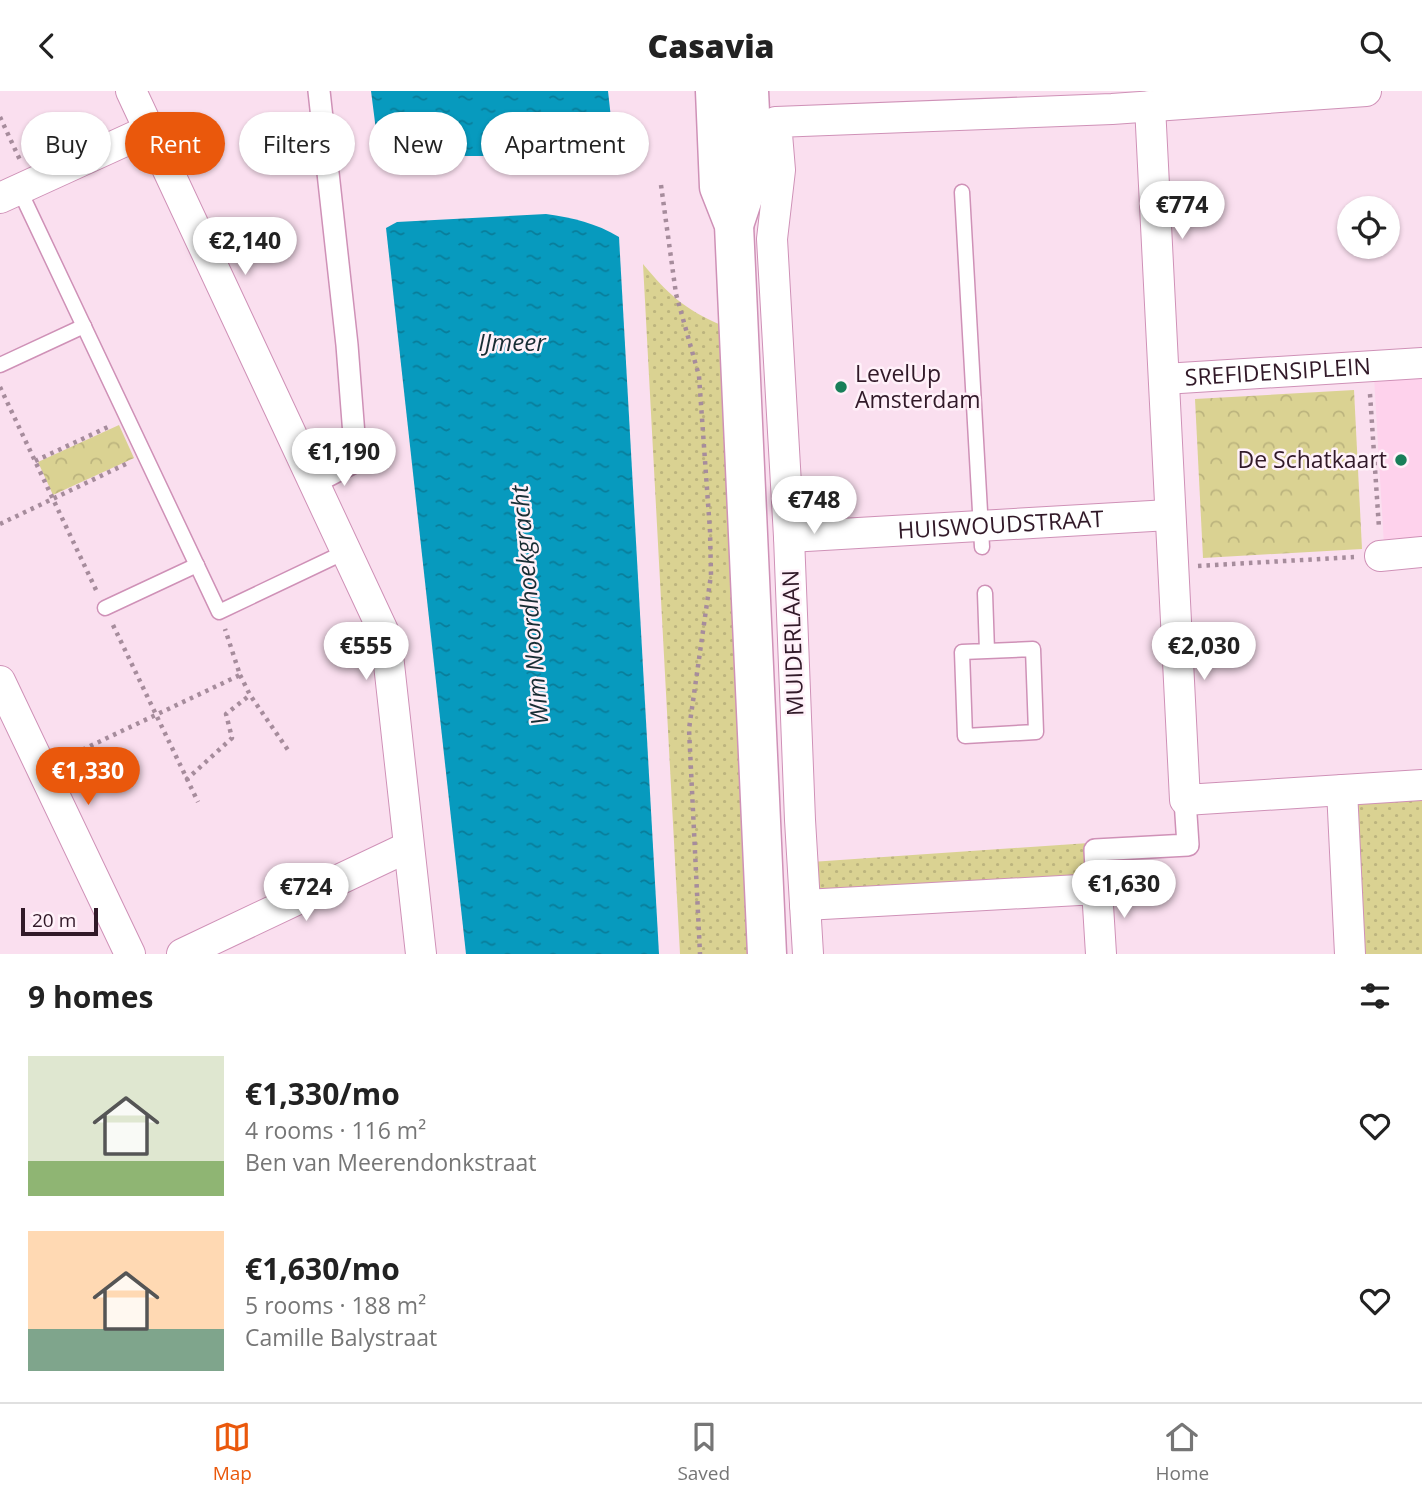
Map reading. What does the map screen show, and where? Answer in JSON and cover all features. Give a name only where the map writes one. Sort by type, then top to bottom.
[{"type":"main road","name":"MUIDERLAAN","points":[[715,91],[719,187],[734,225],[767,954]]},
{"type":"main road","name":"MUIDERLAAN","points":[[734,225],[747,186],[752,155],[749,91]]},
{"type":"street","points":[[131,91],[141,112]]},
{"type":"street","points":[[314,483],[356,461],[347,345],[319,91]]},
{"type":"street","points":[[1150,106],[1366,91]]},
{"type":"street","name":"MUIDERLAAN","points":[[808,954],[772,239],[780,170],[775,122],[958,125],[1150,106]]},
{"type":"street","name":"SREFIDENSIPLEIN","points":[[1150,106],[1185,800]]},
{"type":"street","points":[[17,191],[125,141]]},
{"type":"street","points":[[170,175],[386,637],[421,954]]},
{"type":"street","points":[[1369,367],[1422,363]]},
{"type":"street","name":"SREFIDENSIPLEIN","points":[[1164,379],[1369,367]]},
{"type":"street","name":"HUISWOUDSTRAAT","points":[[789,537],[981,536],[1169,515]]},
{"type":"street","points":[[1380,556],[1422,552]]},
{"type":"street","points":[[0,681],[130,954]]},
{"type":"street","points":[[1101,954],[1095,850],[1188,845],[1185,800],[1422,785]]},
{"type":"street","points":[[1342,790],[1350,954]]},
{"type":"street","points":[[182,954],[408,847]]},
{"type":"street","points":[[805,905],[1097,890]]},
{"type":"lane","points":[[17,191],[84,325],[219,612],[345,552]]},
{"type":"lane","points":[[962,192],[981,536]]},
{"type":"lane","points":[[0,365],[84,325]]},
{"type":"lane","points":[[105,608],[197,565]]},
{"type":"lane","points":[[985,593],[987,651]]},
{"type":"lane","points":[[1033,649],[1036,732],[965,736],[962,652],[987,651],[1033,649]]},
{"type":"path","points":[[0,117],[17,191]]},
{"type":"path","points":[[661,184],[676,295],[699,376],[710,531],[711,575],[689,729],[700,954]]},
{"type":"path","name":"SREFIDENSIPLEIN","points":[[1369,367],[1380,556]]},
{"type":"path","points":[[0,387],[198,802]]},
{"type":"path","points":[[35,461],[128,418]]},
{"type":"path","points":[[0,524],[145,455]]},
{"type":"path","points":[[1173,568],[1380,556]]},
{"type":"path","points":[[219,612],[240,675],[250,695],[289,750]]},
{"type":"path","points":[[41,769],[240,675]]},
{"type":"path","points":[[186,779],[232,739],[226,714],[250,695]]},
{"type":"shaded area","name":"De Schatkaart","points":[[1422,374],[1422,543],[1384,545],[1374,377]]},
{"type":"green space","points":[[643,264],[678,300],[721,325],[752,954],[680,954]]},
{"type":"green space","points":[[1354,390],[1362,549],[1203,558],[1195,399]]},
{"type":"green space","points":[[119,425],[134,458],[53,495],[38,462]]},
{"type":"green space","points":[[1422,797],[1422,954],[1361,954],[1354,800]]},
{"type":"green space","points":[[1089,843],[1091,881],[813,897],[811,862]]},
{"type":"water","points":[[371,91],[608,91],[610,112],[481,112],[481,156],[467,156],[467,112],[374,112]]},
{"type":"water","name":"IJmeer","points":[[546,214],[584,222],[619,237],[659,954],[466,954],[386,228],[397,222]]},
{"type":"place","name":"LevelUp Amsterdam","points":[[841,387]]},
{"type":"place","name":"De Schatkaart","points":[[1401,460]]},
{"type":"water label","name":"Wim Noordhoekgracht","points":[[530,605]]}]
